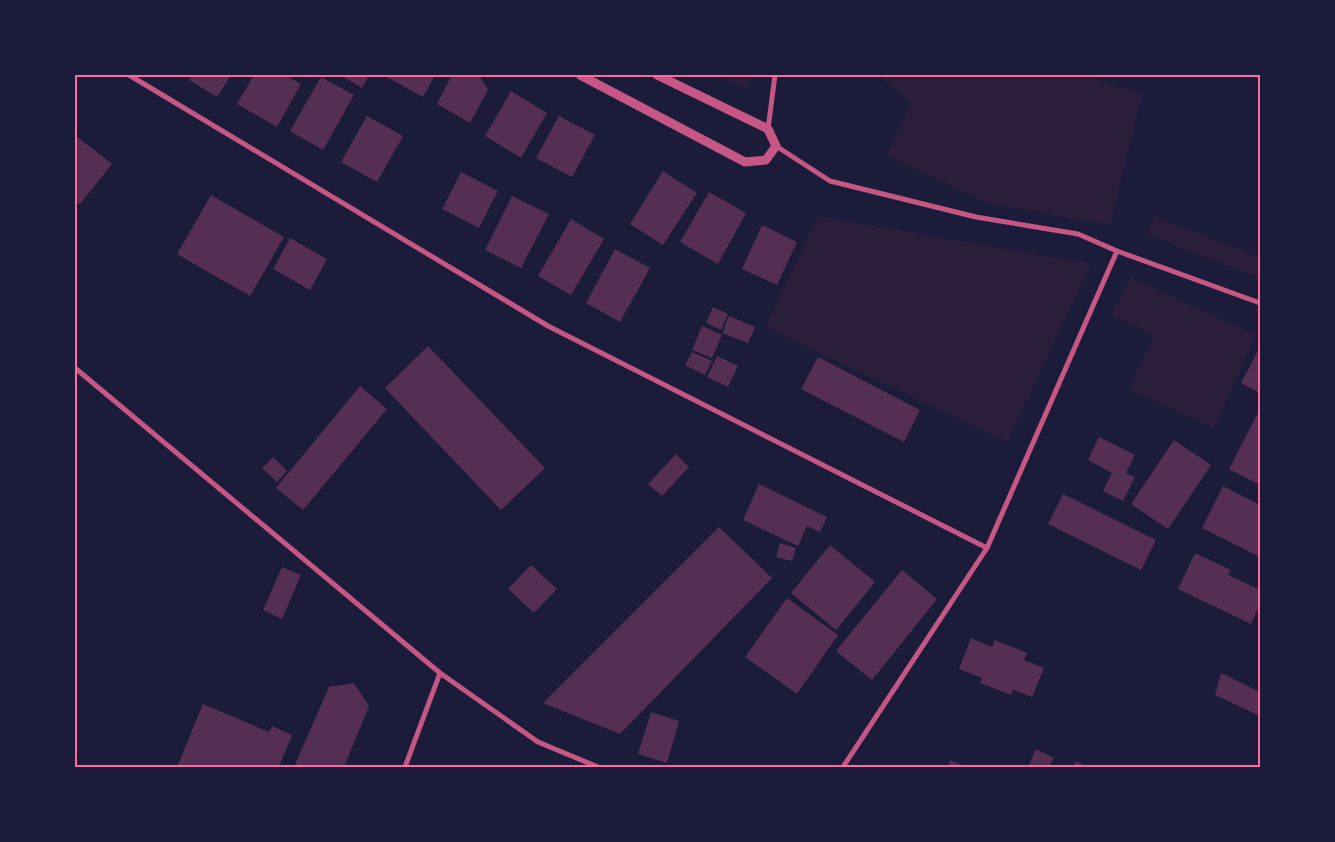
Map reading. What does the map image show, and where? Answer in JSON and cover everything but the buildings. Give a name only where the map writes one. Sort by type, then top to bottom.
[{"type":"street","points":[[129,75],[548,326],[987,548]]},
{"type":"street","points":[[580,75],[745,162],[766,160],[776,146]]},
{"type":"street","points":[[656,75],[768,129]]},
{"type":"street","points":[[775,75],[768,129],[776,146],[830,181],[976,217],[1078,234],[1117,251],[1260,303]]},
{"type":"street","points":[[843,767],[987,548],[1117,251]]},
{"type":"street","points":[[75,368],[440,673],[538,742],[598,767]]},
{"type":"street","points":[[405,767],[440,673]]},
{"type":"shaded area","points":[[717,75],[752,75],[746,89]]},
{"type":"shaded area","points":[[879,75],[1079,75],[1142,94],[1110,225],[987,203],[886,155],[911,103]]},
{"type":"shaded area","points":[[818,216],[1091,264],[1007,442],[766,327]]},
{"type":"shaded area","points":[[1154,216],[1260,258],[1260,279],[1147,234]]},
{"type":"shaded area","points":[[1130,277],[1256,335],[1214,428],[1129,389],[1154,335],[1112,315]]}]
